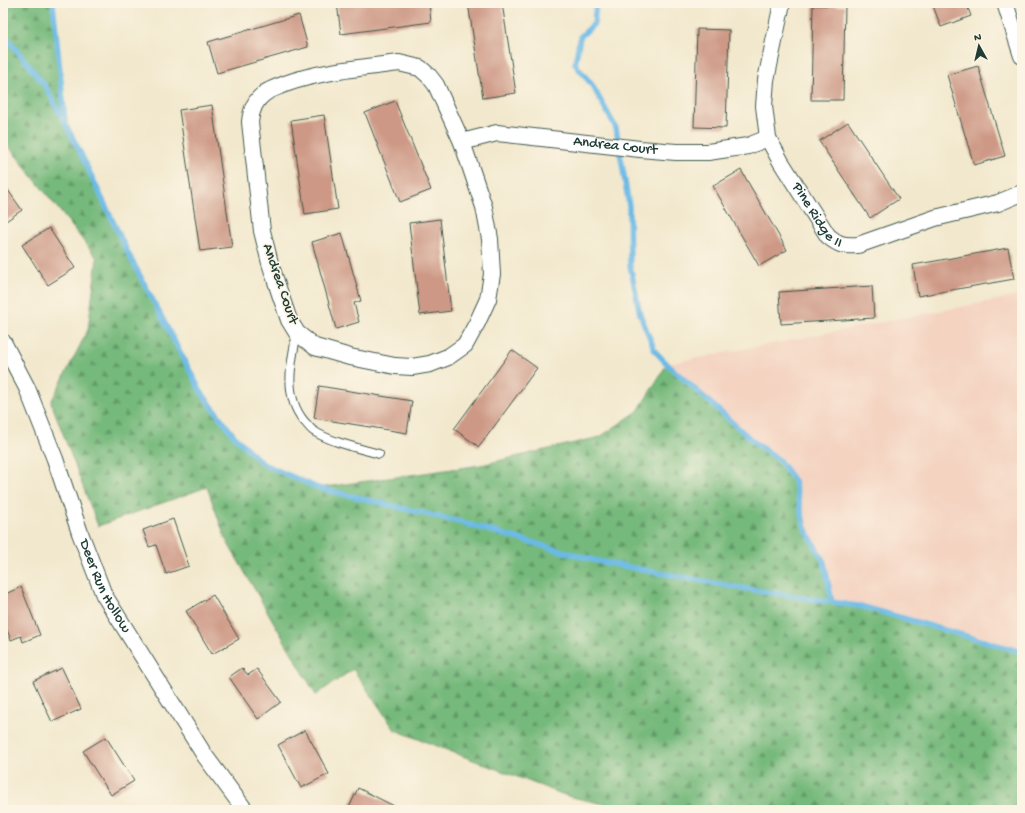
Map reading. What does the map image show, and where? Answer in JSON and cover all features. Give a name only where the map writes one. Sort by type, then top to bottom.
[{"type":"street","name":"Pine Ridge II","points":[[782,3],[766,80],[764,106],[768,138],[781,162],[828,236],[836,243],[846,246],[858,244],[935,218],[998,203],[1022,194]]},
{"type":"street","points":[[1006,3],[1022,56]]},
{"type":"street","name":"Andrea Court","points":[[399,63],[409,64],[420,68],[436,85],[462,142],[484,208],[490,239],[492,274],[488,299],[477,323],[465,345],[448,357],[430,364],[412,367],[395,366],[350,357],[315,347],[297,333],[289,320],[280,294],[262,231],[250,122],[251,110],[256,102],[265,93],[277,87],[313,76],[399,63]]},
{"type":"street","name":"Andrea Court","points":[[462,142],[497,133],[640,149],[676,152],[708,152],[748,146],[768,138]]},
{"type":"street","name":"Deer Run Hollow","points":[[3,342],[30,395],[55,459],[80,533],[104,594],[205,756],[245,810]]},
{"type":"lane","points":[[297,333],[292,358],[290,380],[292,398],[300,416],[314,432],[332,440],[379,454]]},
{"type":"shaded area","points":[[1022,295],[1022,652],[864,607],[832,602],[824,562],[805,528],[794,482],[779,460],[754,442],[667,364]]},
{"type":"green space","points":[[3,3],[53,3],[66,124],[127,251],[201,392],[234,436],[263,464],[318,488],[481,465],[600,437],[638,411],[667,364],[754,442],[779,460],[794,481],[805,528],[824,562],[832,602],[864,607],[1022,652],[1022,810],[632,810],[567,796],[395,730],[353,669],[316,695],[226,540],[207,487],[98,526],[51,402],[88,330],[97,258],[3,139]]},
{"type":"building","points":[[337,3],[429,3],[431,22],[341,34]]},
{"type":"building","points":[[468,3],[502,3],[516,93],[483,98]]},
{"type":"building","points":[[932,3],[966,3],[971,16],[941,27]]},
{"type":"building","points":[[813,5],[845,6],[843,100],[811,100]]},
{"type":"building","points":[[299,15],[308,47],[217,73],[208,42]]},
{"type":"building","points":[[697,29],[729,30],[726,128],[694,127]]},
{"type":"building","points":[[978,66],[1005,156],[974,165],[947,75]]},
{"type":"building","points":[[395,101],[431,190],[400,202],[365,113]]},
{"type":"building","points":[[212,105],[232,247],[200,251],[179,110]]},
{"type":"building","points":[[324,115],[338,209],[305,214],[291,120]]},
{"type":"building","points":[[848,122],[899,199],[870,218],[819,141]]},
{"type":"building","points":[[741,170],[787,250],[759,266],[713,186]]},
{"type":"building","points":[[3,183],[22,210],[3,223]]},
{"type":"building","points":[[440,219],[451,311],[420,315],[409,223]]},
{"type":"building","points":[[49,228],[75,268],[48,285],[22,245]]},
{"type":"building","points":[[342,233],[361,301],[354,303],[359,322],[336,329],[312,242]]},
{"type":"building","points":[[1008,248],[1014,279],[918,296],[913,265]]},
{"type":"building","points":[[872,286],[874,318],[781,324],[779,292]]},
{"type":"building","points":[[512,350],[537,368],[479,447],[454,429]]},
{"type":"building","points":[[319,386],[412,401],[407,433],[314,418]]},
{"type":"building","points":[[173,519],[189,566],[166,574],[156,545],[149,547],[143,530]]},
{"type":"building","points":[[21,587],[40,635],[23,642],[21,636],[11,640],[3,620],[3,595]]},
{"type":"building","points":[[213,595],[239,639],[212,654],[186,611]]},
{"type":"building","points":[[62,668],[81,709],[52,722],[33,681]]},
{"type":"building","points":[[242,668],[248,675],[257,669],[281,702],[258,719],[229,677]]},
{"type":"building","points":[[305,730],[329,774],[301,788],[278,745]]},
{"type":"building","points":[[106,737],[134,781],[111,795],[83,751]]},
{"type":"building","points":[[358,788],[402,810],[348,810]]},
{"type":"waterway","points":[[53,3],[65,120]]},
{"type":"waterway","points":[[596,3],[594,24],[580,37],[575,64],[592,85],[616,128],[629,206],[630,265],[640,314],[655,351],[667,364],[754,442],[779,460],[794,481],[805,528],[824,562],[832,602]]},
{"type":"waterway","points":[[3,33],[46,87],[79,150],[127,251],[201,392],[234,436],[263,464],[318,488],[460,522],[597,561],[735,587],[864,607],[1022,652]]}]
